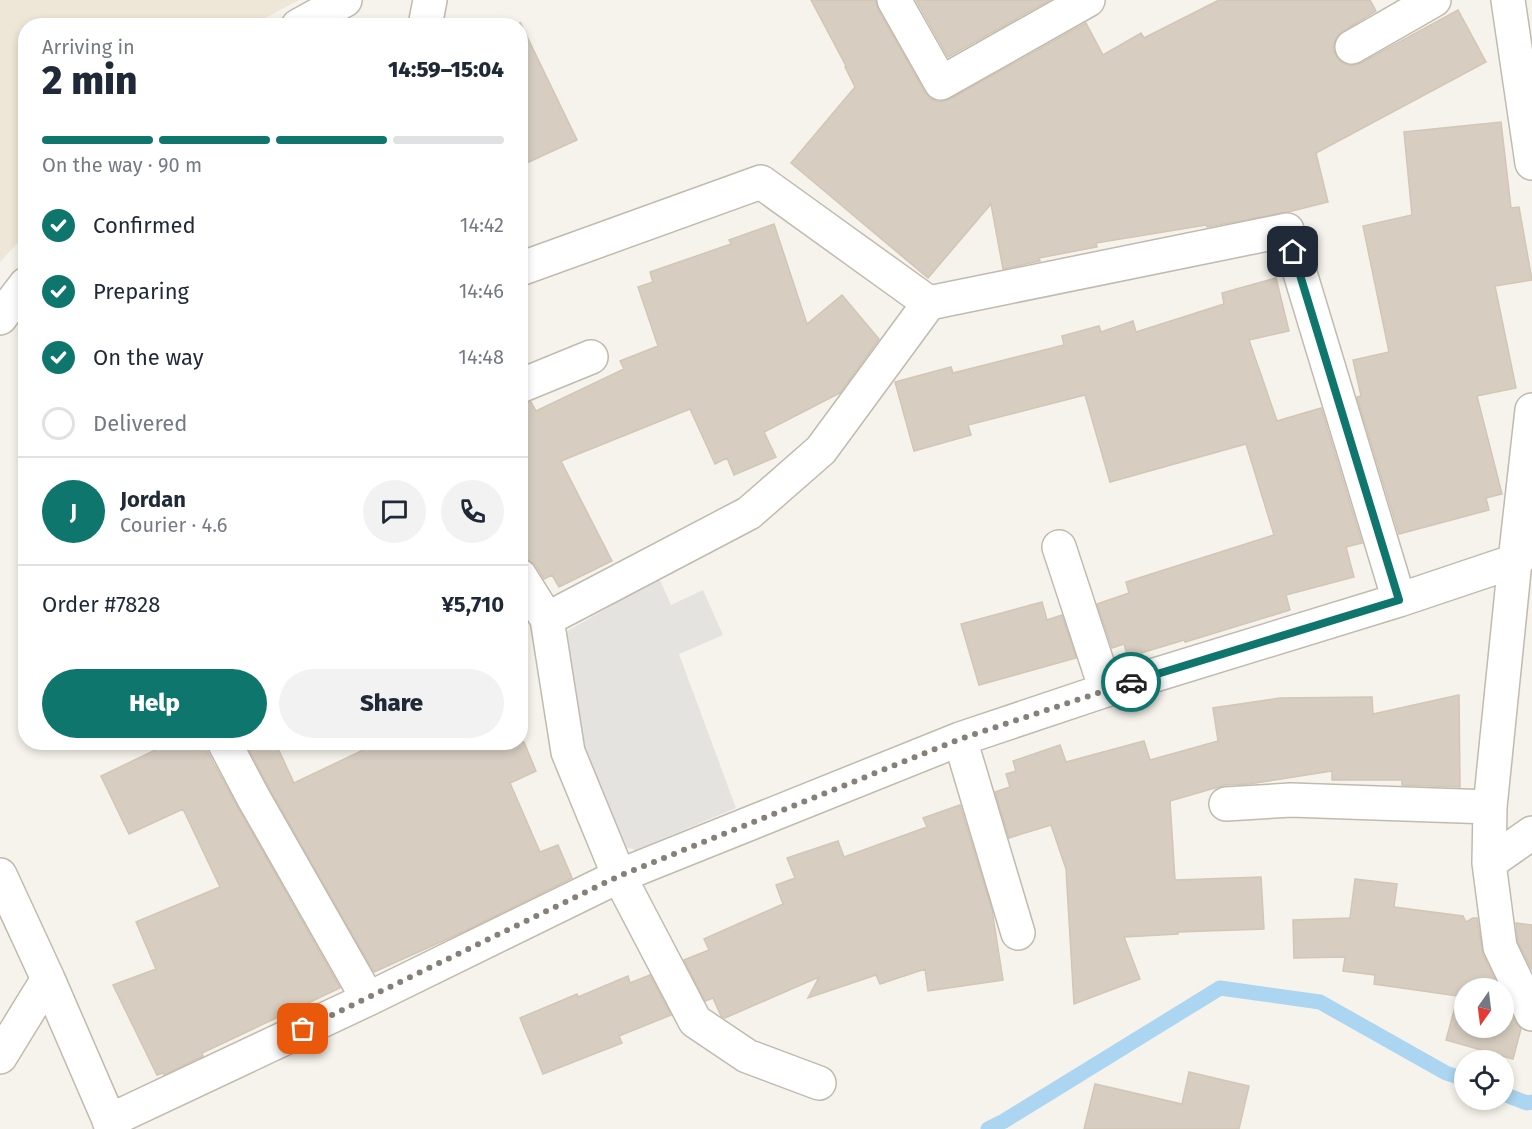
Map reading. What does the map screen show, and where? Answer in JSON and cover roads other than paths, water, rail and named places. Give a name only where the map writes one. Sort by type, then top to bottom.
[{"type":"street","points":[[312,18],[345,0]]},
{"type":"street","points":[[427,18],[430,0]]},
{"type":"street","points":[[894,0],[941,83],[1088,0]]},
{"type":"street","points":[[1352,47],[1434,0]]},
{"type":"street","points":[[1508,0],[1532,163]]},
{"type":"street","points":[[528,266],[761,182],[929,303]]},
{"type":"street","points":[[547,619],[749,513],[821,450],[929,303],[1287,230],[1399,600]]},
{"type":"street","points":[[0,318],[18,294]]},
{"type":"street","points":[[528,383],[591,357]]},
{"type":"street","points":[[1532,410],[1523,555],[1490,807],[1489,863],[1500,947],[1532,1014]]},
{"type":"street","points":[[1059,547],[1106,690]]},
{"type":"street","points":[[0,875],[111,1125],[619,876],[960,739],[1106,690],[1399,600],[1523,555]]},
{"type":"street","points":[[528,589],[547,619],[568,752],[619,876],[695,1021],[747,1056],[819,1083]]},
{"type":"street","points":[[960,739],[1018,933]]},
{"type":"street","points":[[228,750],[368,999]]},
{"type":"street","points":[[1226,804],[1291,800],[1490,807]]},
{"type":"street","points":[[1489,863],[1532,833]]},
{"type":"street","points":[[0,1057],[48,979]]},
{"type":"waterway","points":[[988,1129],[1220,988],[1320,1002],[1454,1076]]},
{"type":"waterway","points":[[1514,1098],[1527,1103],[1532,1102]]}]
